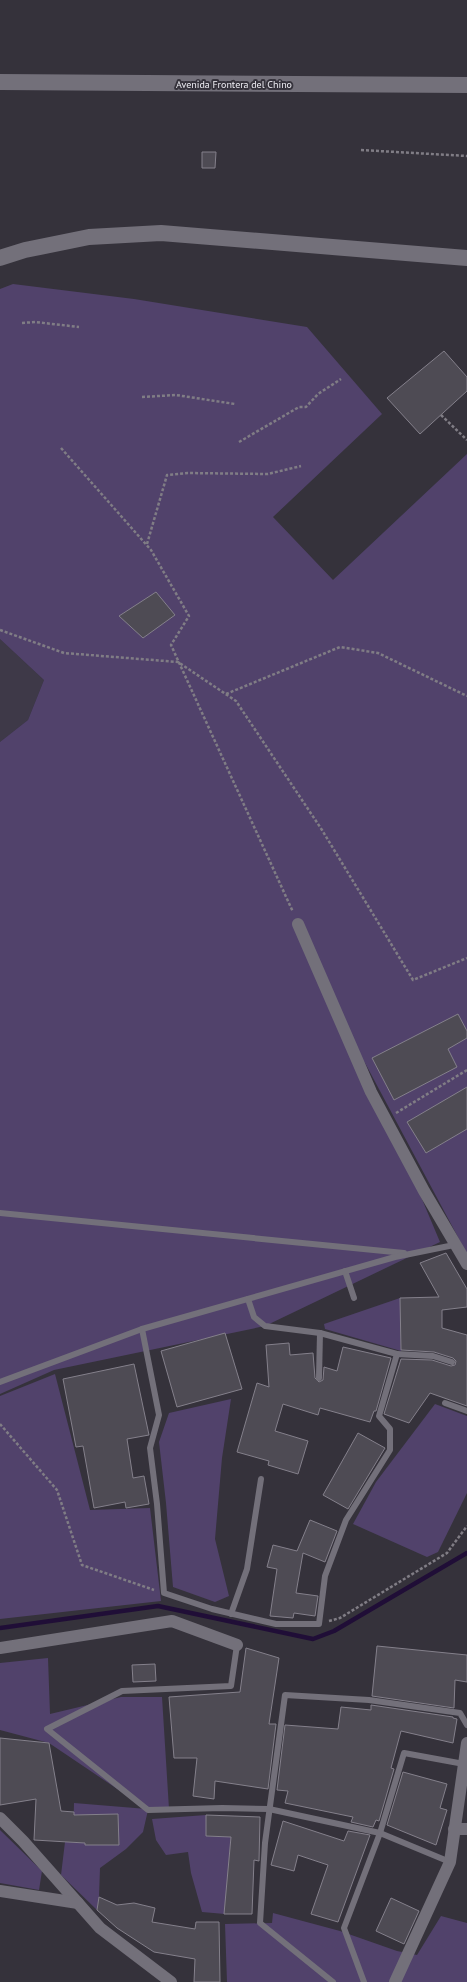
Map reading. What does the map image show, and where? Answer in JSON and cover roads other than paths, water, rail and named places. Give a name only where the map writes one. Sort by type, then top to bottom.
[{"type":"street","name":"Avenida Frontera del Chino","points":[[0,82],[467,86]]},
{"type":"street","points":[[0,258],[25,250],[89,237],[161,233],[467,258]]},
{"type":"street","points":[[298,924],[371,1092],[454,1245],[467,1264]]},
{"type":"street","points":[[0,1648],[172,1621],[237,1645]]},
{"type":"street","points":[[395,1982],[450,1862],[467,1743]]},
{"type":"street","points":[[0,1818],[23,1841],[100,1928],[171,1982]]},
{"type":"street","points":[[454,1829],[467,1829]]},
{"type":"street","points":[[0,1890],[78,1903]]},
{"type":"lane","points":[[0,1213],[412,1253]]},
{"type":"lane","points":[[0,1382],[142,1329],[345,1271],[412,1253],[454,1245]]},
{"type":"lane","points":[[345,1271],[354,1298]]},
{"type":"lane","points":[[248,1299],[254,1317],[265,1326],[320,1333],[397,1354],[433,1356],[452,1362]]},
{"type":"lane","points":[[142,1329],[160,1416],[150,1448],[157,1504],[164,1593],[212,1609],[276,1624],[319,1624],[325,1576],[346,1520],[390,1450],[390,1429],[379,1416],[397,1354]]},
{"type":"lane","points":[[319,1378],[320,1333]]},
{"type":"lane","points":[[445,1402],[467,1411]]},
{"type":"lane","points":[[231,1614],[247,1569],[261,1479]]},
{"type":"lane","points":[[237,1645],[231,1686],[122,1691],[46,1729],[148,1810],[222,1808],[270,1809],[380,1833],[450,1862]]},
{"type":"lane","points":[[333,1982],[260,1922],[265,1843],[285,1695],[369,1700],[460,1713],[467,1725]]},
{"type":"lane","points":[[364,1982],[344,1928],[380,1833],[404,1753],[464,1764]]},
{"type":"waterway","points":[[0,1628],[158,1606],[313,1639],[334,1631],[467,1553]]}]
